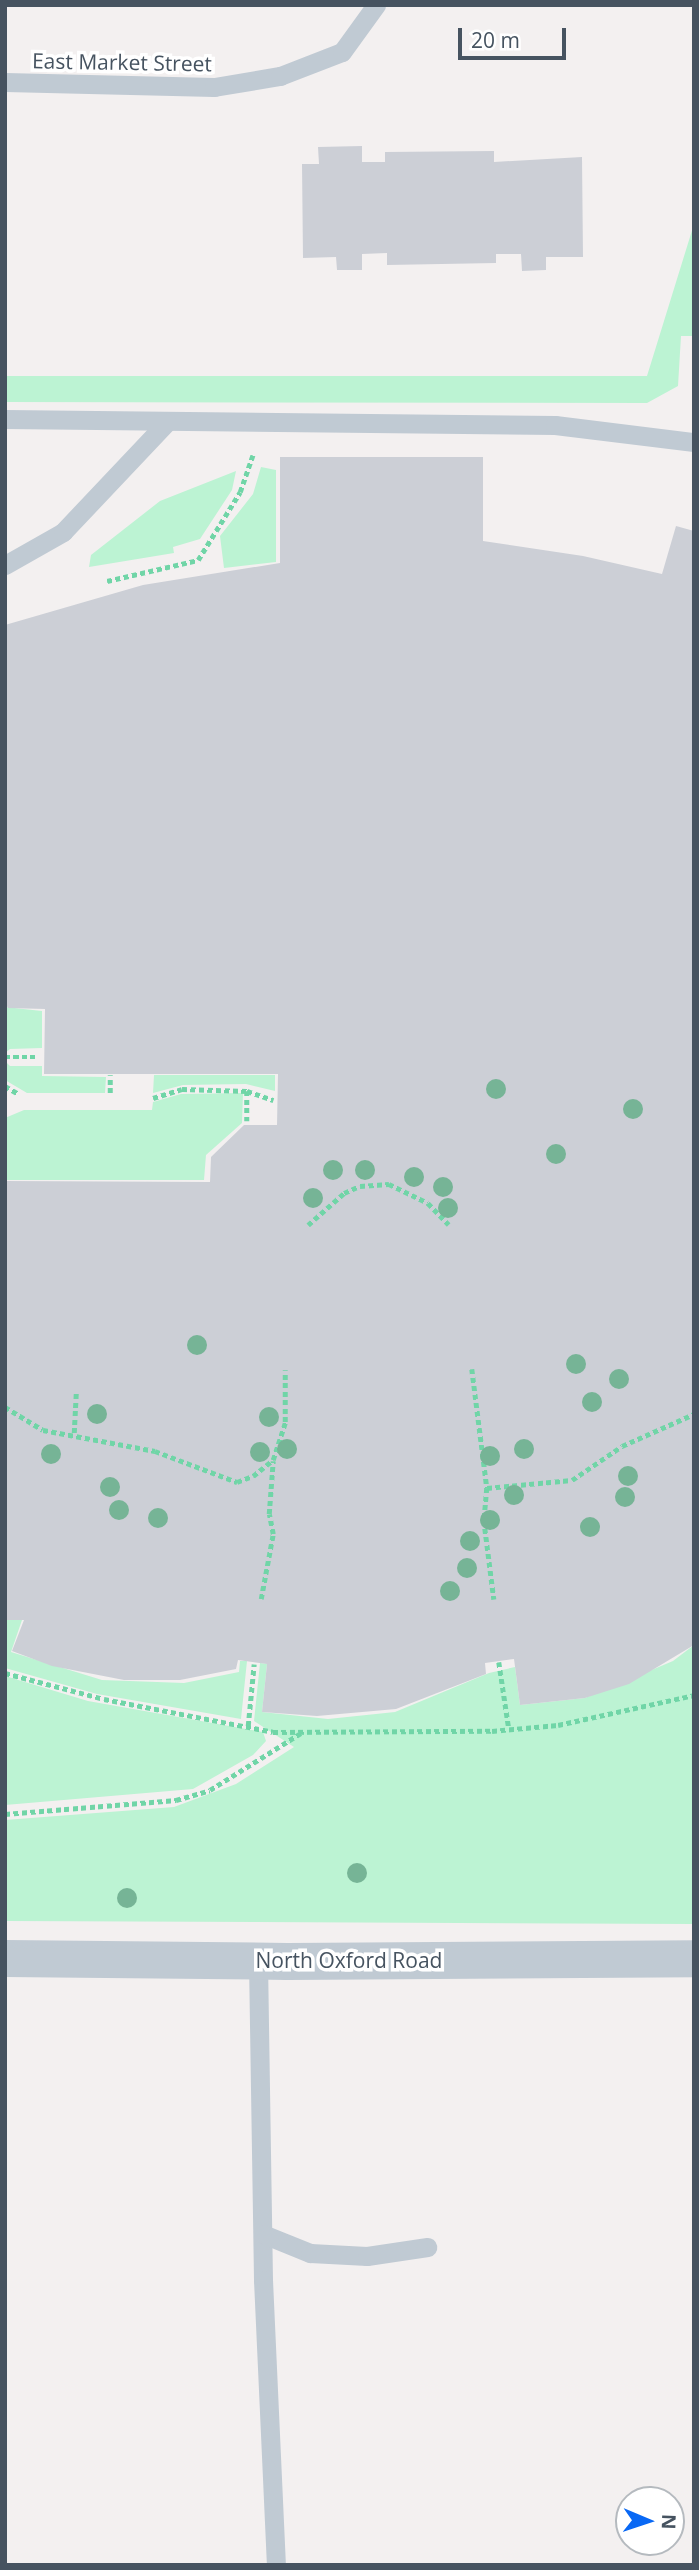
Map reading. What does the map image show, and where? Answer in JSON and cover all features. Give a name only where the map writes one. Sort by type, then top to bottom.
[{"type":"street","name":"North Oxford Road","points":[[5,1958],[258,1961],[694,1958]]},
{"type":"lane","name":"East Market Street","points":[[5,82],[214,87],[280,76],[342,52],[376,5]]},
{"type":"lane","points":[[5,419],[167,422],[282,419],[555,425],[694,442]]},
{"type":"lane","points":[[5,565],[63,532],[167,422]]},
{"type":"lane","points":[[258,1961],[262,2234],[276,2565]]},
{"type":"lane","points":[[262,2234],[310,2253],[367,2256],[427,2247]]},
{"type":"path","points":[[107,581],[198,560],[240,492],[253,455]]},
{"type":"path","points":[[5,1057],[38,1057]]},
{"type":"path","points":[[110,1075],[110,1093]]},
{"type":"path","points":[[5,1086],[19,1094]]},
{"type":"path","points":[[153,1098],[182,1089],[247,1091],[272,1100]]},
{"type":"path","points":[[247,1091],[247,1121]]},
{"type":"path","points":[[308,1225],[344,1193],[359,1186],[389,1184],[428,1203],[449,1225]]},
{"type":"path","points":[[472,1369],[487,1488],[484,1520],[494,1599]]},
{"type":"path","points":[[261,1599],[273,1534],[269,1514],[273,1460],[285,1422],[285,1370]]},
{"type":"path","points":[[74,1433],[76,1393]]},
{"type":"path","points":[[5,1407],[43,1430],[74,1433],[155,1451],[230,1481],[253,1476],[273,1460]]},
{"type":"path","points":[[487,1488],[572,1480],[622,1446],[694,1413]]},
{"type":"path","points":[[499,1662],[509,1729]]},
{"type":"path","points":[[248,1726],[254,1664]]},
{"type":"path","points":[[5,1673],[104,1699],[248,1726],[302,1732],[509,1729],[558,1724],[694,1695]]},
{"type":"path","points":[[5,1814],[176,1800],[210,1790],[302,1732]]},
{"type":"green space","points":[[694,224],[694,336],[681,336],[678,386],[647,403],[5,402],[5,376],[647,376]]},
{"type":"green space","points":[[261,467],[276,470],[276,562],[224,568],[220,536],[253,494]]},
{"type":"green space","points":[[236,471],[232,490],[200,539],[173,547],[174,553],[89,567],[91,555],[160,501]]},
{"type":"green space","points":[[5,1007],[42,1011],[42,1048],[10,1049],[5,1053]]},
{"type":"green space","points":[[5,1061],[10,1066],[42,1066],[42,1076],[106,1077],[105,1093],[27,1093],[5,1080]]},
{"type":"green space","points":[[154,1075],[275,1075],[275,1091],[246,1084],[183,1085],[153,1093]]},
{"type":"green space","points":[[243,1093],[242,1123],[206,1155],[204,1180],[5,1180],[5,1118],[24,1110],[152,1110],[153,1102],[181,1094]]},
{"type":"green space","points":[[5,1620],[22,1620],[11,1652],[102,1680],[184,1683],[239,1672],[240,1661],[247,1661],[241,1719],[97,1694],[5,1668]]},
{"type":"green space","points":[[694,1645],[694,1924],[5,1921],[5,1820],[174,1807],[236,1784],[294,1747],[254,1721],[260,1663],[267,1664],[262,1712],[328,1719],[395,1712],[489,1673],[515,1667],[520,1705],[585,1698],[673,1661]]},
{"type":"green space","points":[[5,1676],[88,1701],[263,1732],[266,1741],[253,1755],[193,1789],[5,1805]]},
{"type":"building","points":[[362,146],[362,162],[385,162],[385,152],[494,151],[494,162],[582,157],[583,257],[546,257],[546,270],[522,271],[521,254],[496,254],[496,263],[387,265],[387,253],[362,254],[362,270],[337,270],[336,257],[303,258],[302,164],[319,164],[318,147]]},
{"type":"building","points":[[280,457],[483,457],[483,541],[583,556],[662,574],[676,526],[694,531],[694,1645],[629,1684],[585,1698],[520,1705],[514,1659],[485,1663],[486,1674],[396,1709],[317,1716],[262,1712],[267,1664],[238,1660],[236,1669],[180,1680],[124,1680],[52,1666],[12,1651],[24,1620],[5,1620],[5,1181],[210,1182],[211,1157],[244,1125],[277,1125],[278,1074],[44,1074],[45,1009],[8,1008],[5,1003],[5,625],[143,585],[280,563]]}]
